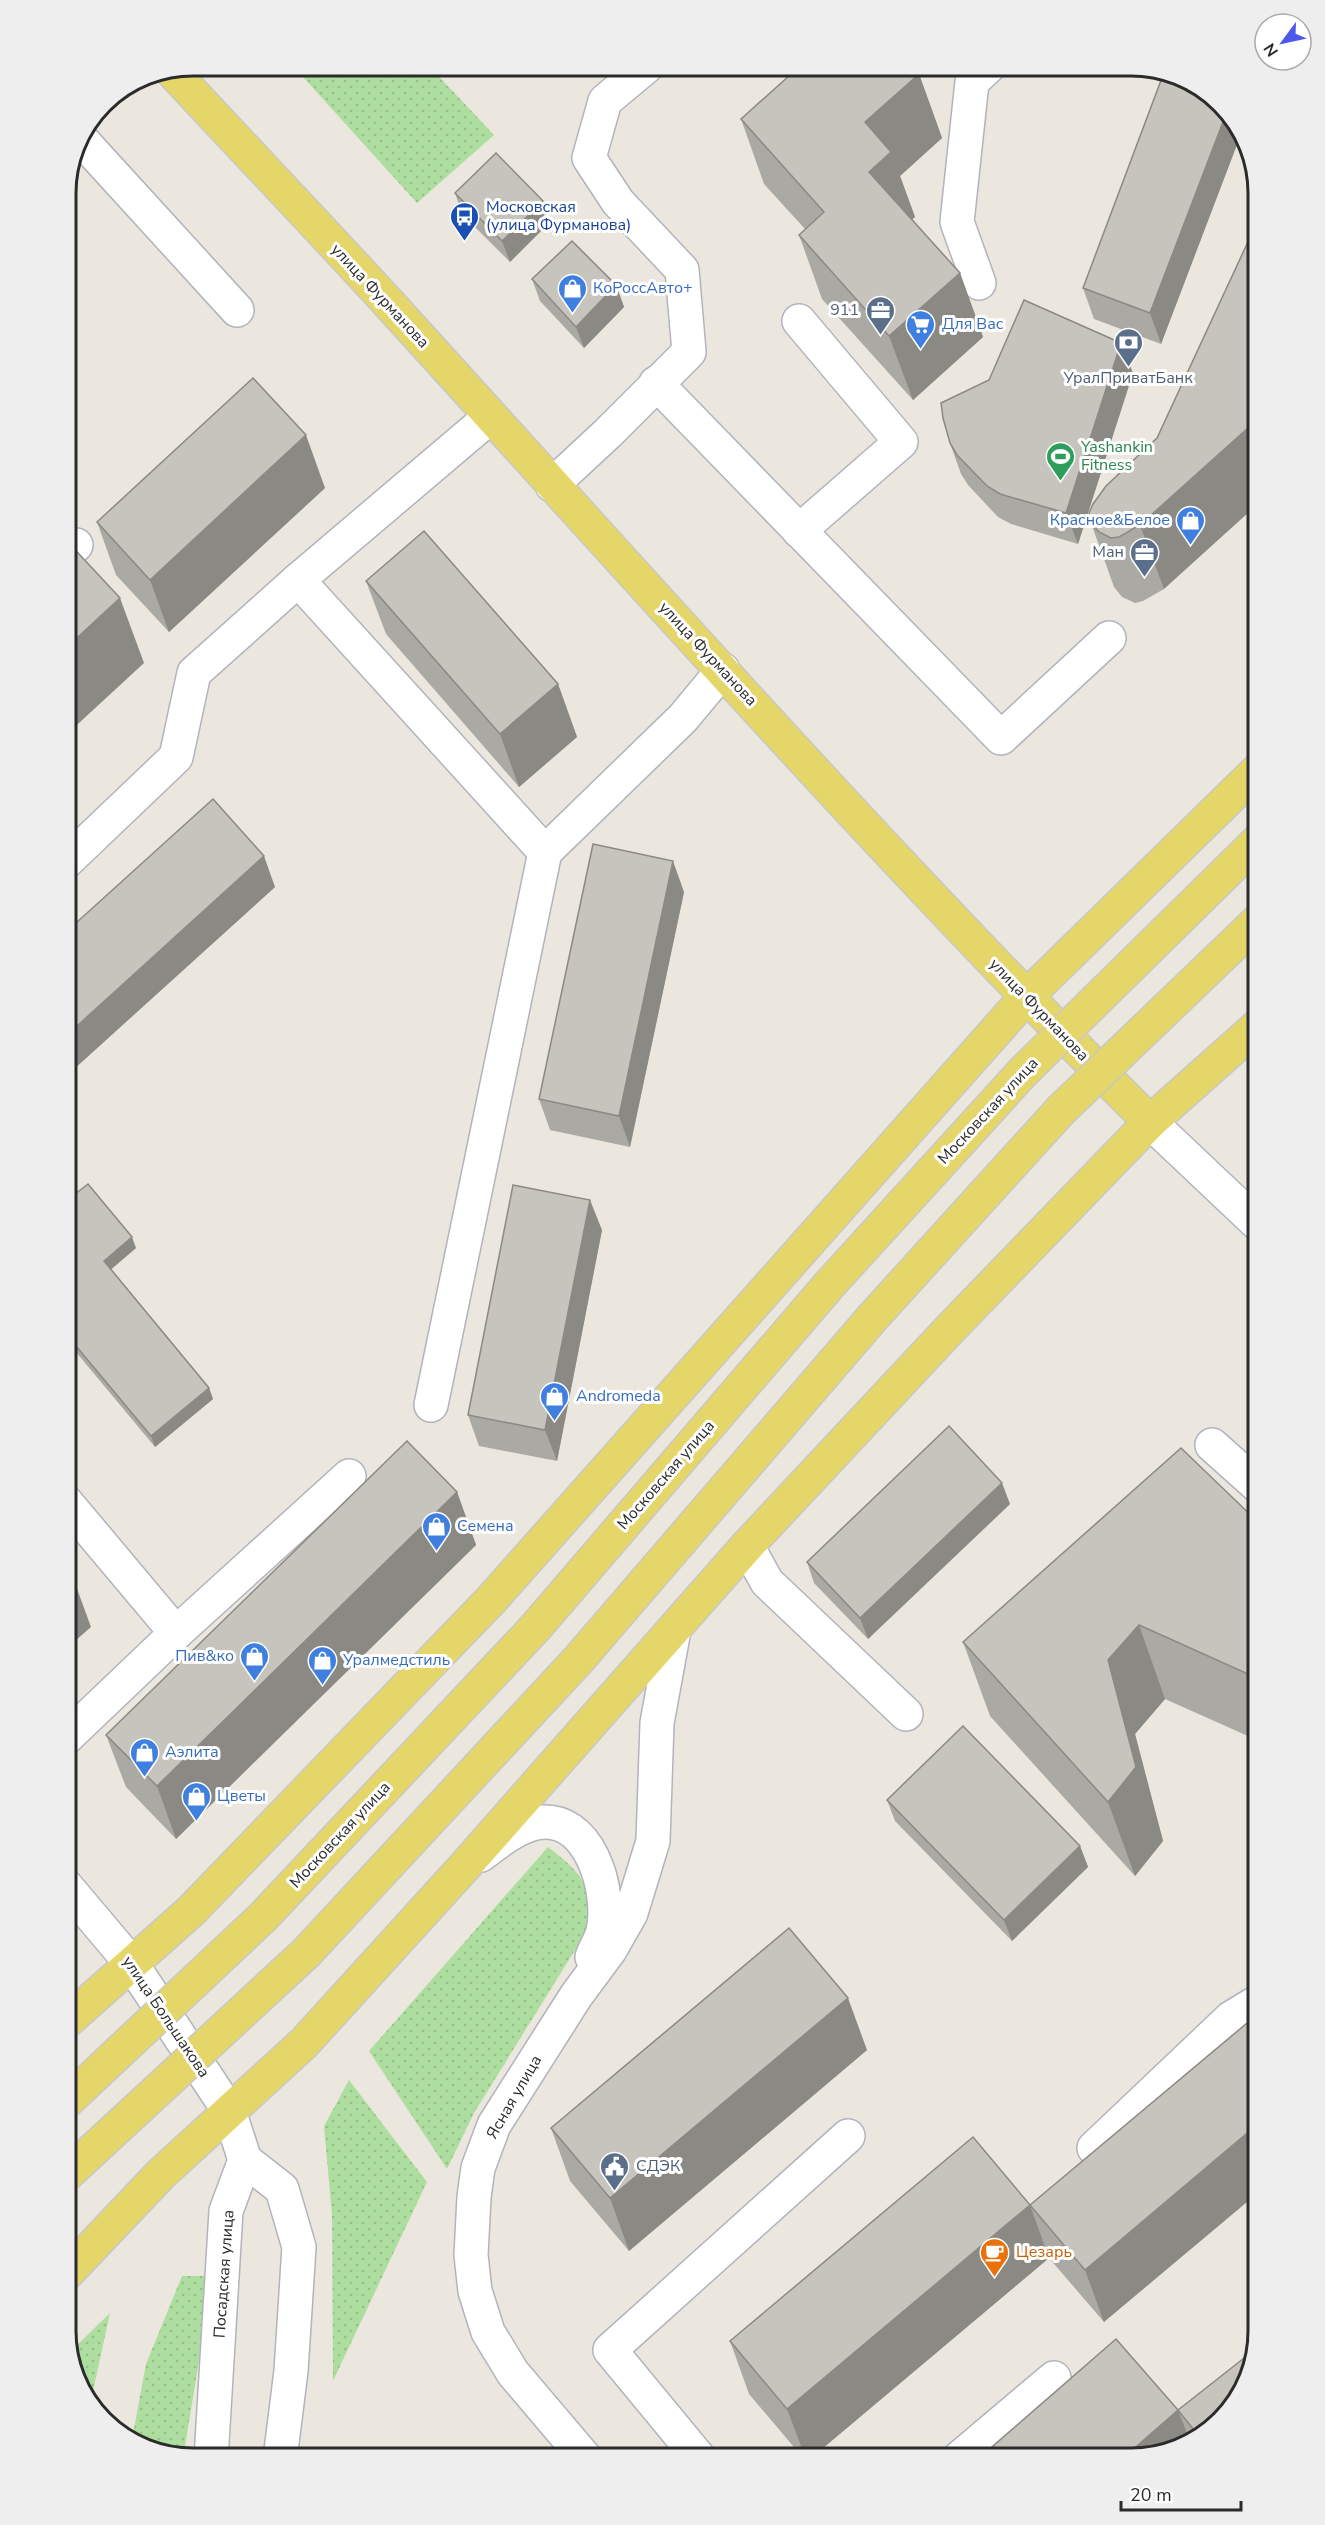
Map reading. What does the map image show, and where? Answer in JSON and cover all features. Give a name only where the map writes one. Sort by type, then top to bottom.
[{"type":"main road","name":"улица Фурманова","points":[[178,78],[1026,998],[1150,1122]]},
{"type":"main road","points":[[76,2013],[191,1911],[491,1600],[1026,998],[1248,780]]},
{"type":"main road","name":"Московская улица","points":[[76,2093],[289,1890],[535,1628],[830,1284],[1022,1073],[1248,851]]},
{"type":"main road","points":[[76,2166],[306,1953],[579,1659],[873,1317],[1061,1110],[1248,931]]},
{"type":"main road","points":[[76,2263],[161,2174],[304,2043],[465,1866],[747,1546],[949,1330],[1150,1122],[1248,1035]]},
{"type":"street","points":[[552,485],[689,352],[682,270],[618,202],[589,158],[605,101],[634,76]]},
{"type":"street","points":[[977,77],[972,82],[957,222],[979,283]]},
{"type":"street","points":[[87,146],[237,310]]},
{"type":"street","points":[[799,531],[901,442],[800,321]]},
{"type":"street","points":[[656,383],[1001,738],[1109,638]]},
{"type":"street","points":[[77,852],[176,757],[194,673],[298,580],[490,417]]},
{"type":"street","points":[[298,580],[545,852]]},
{"type":"street","points":[[431,1405],[545,852],[683,718],[723,670]]},
{"type":"street","name":"улица Фурманова","points":[[1150,1122],[1248,1215]]},
{"type":"street","points":[[1212,1445],[1248,1476]]},
{"type":"street","points":[[76,1728],[349,1476]]},
{"type":"street","points":[[76,1514],[177,1633]]},
{"type":"street","points":[[747,1546],[767,1582],[906,1714]]},
{"type":"street","points":[[576,1996],[610,1950],[631,1913],[644,1876],[653,1841],[657,1723],[674,1630]]},
{"type":"street","points":[[465,1866],[509,1833],[537,1823],[564,1825],[580,1839],[600,1874],[604,1897],[603,1931],[576,1996]]},
{"type":"street","name":"улица Большакова","points":[[76,1898],[131,1964],[229,2111],[245,2160]]},
{"type":"street","name":"Ясная улица","points":[[576,1996],[517,2087],[487,2142],[478,2168],[471,2255],[475,2291],[488,2332],[513,2373],[577,2448]]},
{"type":"street","points":[[1094,2148],[1231,2018],[1248,2008]]},
{"type":"street","points":[[691,2448],[610,2350],[848,2136]]},
{"type":"street","points":[[245,2160],[282,2189],[299,2247],[291,2371],[281,2448]]},
{"type":"street","name":"Посадская улица","points":[[212,2448],[226,2211],[245,2160]]},
{"type":"street","points":[[971,2448],[1054,2378]]},
{"type":"green space","points":[[302,76],[439,76],[494,135],[417,203]]},
{"type":"green space","points":[[548,1847],[577,1873],[583,1882],[589,1902],[588,1929],[474,2113],[447,2169],[369,2051]]},
{"type":"green space","points":[[349,2080],[427,2182],[333,2381],[332,2215],[324,2126]]},
{"type":"green space","points":[[182,2276],[206,2276],[199,2361],[185,2448],[156,2442],[133,2431],[146,2364]]},
{"type":"green space","points":[[110,2313],[93,2391],[80,2362],[78,2344]]},
{"type":"building","points":[[788,77],[916,77],[865,122],[891,152],[869,172],[960,273],[889,336],[799,235],[824,212],[741,119]]},
{"type":"building","points":[[1161,81],[1196,96],[1223,121],[1150,313],[1083,288]]},
{"type":"building","points":[[496,153],[543,201],[502,241],[455,193]]},
{"type":"building","points":[[572,241],[616,285],[576,327],[532,279]]},
{"type":"building","points":[[1248,242],[1248,428],[1140,525],[1119,537],[1111,538],[1099,532],[1091,523],[1089,513],[1093,504],[1106,486],[1157,438]]},
{"type":"building","points":[[1024,300],[1121,343],[1066,513],[1000,494],[987,486],[957,455],[950,443],[943,418],[941,403],[989,380]]},
{"type":"building","points":[[253,378],[306,435],[150,580],[97,522]]},
{"type":"building","points":[[424,531],[558,684],[500,734],[366,581]]},
{"type":"building","points":[[77,552],[120,598],[77,638]]},
{"type":"building","points":[[213,799],[264,856],[77,1026],[77,922]]},
{"type":"building","points":[[593,844],[673,861],[619,1116],[539,1099]]},
{"type":"building","points":[[88,1184],[132,1237],[104,1261],[209,1388],[151,1436],[76,1347],[77,1193]]},
{"type":"building","points":[[513,1185],[590,1200],[545,1430],[468,1415]]},
{"type":"building","points":[[949,1426],[1002,1483],[860,1618],[807,1562]]},
{"type":"building","points":[[407,1441],[457,1492],[157,1786],[106,1735]]},
{"type":"building","points":[[1181,1448],[1248,1512],[1248,1676],[1139,1625],[1108,1660],[1136,1767],[1108,1802],[963,1642]]},
{"type":"building","points":[[963,1726],[1080,1846],[1004,1920],[887,1800]]},
{"type":"building","points":[[789,1928],[848,1998],[610,2198],[551,2128]]},
{"type":"building","points":[[1248,2022],[1248,2132],[1085,2270],[1030,2205]]},
{"type":"building","points":[[973,2137],[1030,2205],[787,2409],[730,2341]]},
{"type":"building","points":[[1116,2339],[1178,2410],[1135,2448],[991,2448]]},
{"type":"building","points":[[1245,2357],[1229,2396],[1214,2414],[1194,2430],[1178,2410]]},
{"type":"place","name":"Московская (улица Фурманова)","points":[[465,242]]},
{"type":"place","name":"КоРоссАвто+","points":[[572,314]]},
{"type":"place","name":"911","points":[[880,336]]},
{"type":"place","name":"Для Вас","points":[[921,350]]},
{"type":"place","name":"УралПриватБанк","points":[[1128,368]]},
{"type":"place","name":"Yashankin Fitness","points":[[1060,482]]},
{"type":"place","name":"Красное&Белое","points":[[1191,546]]},
{"type":"place","name":"Ман","points":[[1145,578]]},
{"type":"place","name":"Andromeda","points":[[555,1422]]},
{"type":"place","name":"Семена","points":[[436,1552]]},
{"type":"place","name":"Пив&ко","points":[[255,1682]]},
{"type":"place","name":"Уралмедстиль","points":[[322,1686]]},
{"type":"place","name":"Аэлита","points":[[144,1778]]},
{"type":"place","name":"Цветы","points":[[196,1822]]},
{"type":"place","name":"СДЭК","points":[[615,2192]]},
{"type":"place","name":"Цезарь","points":[[995,2278]]}]
